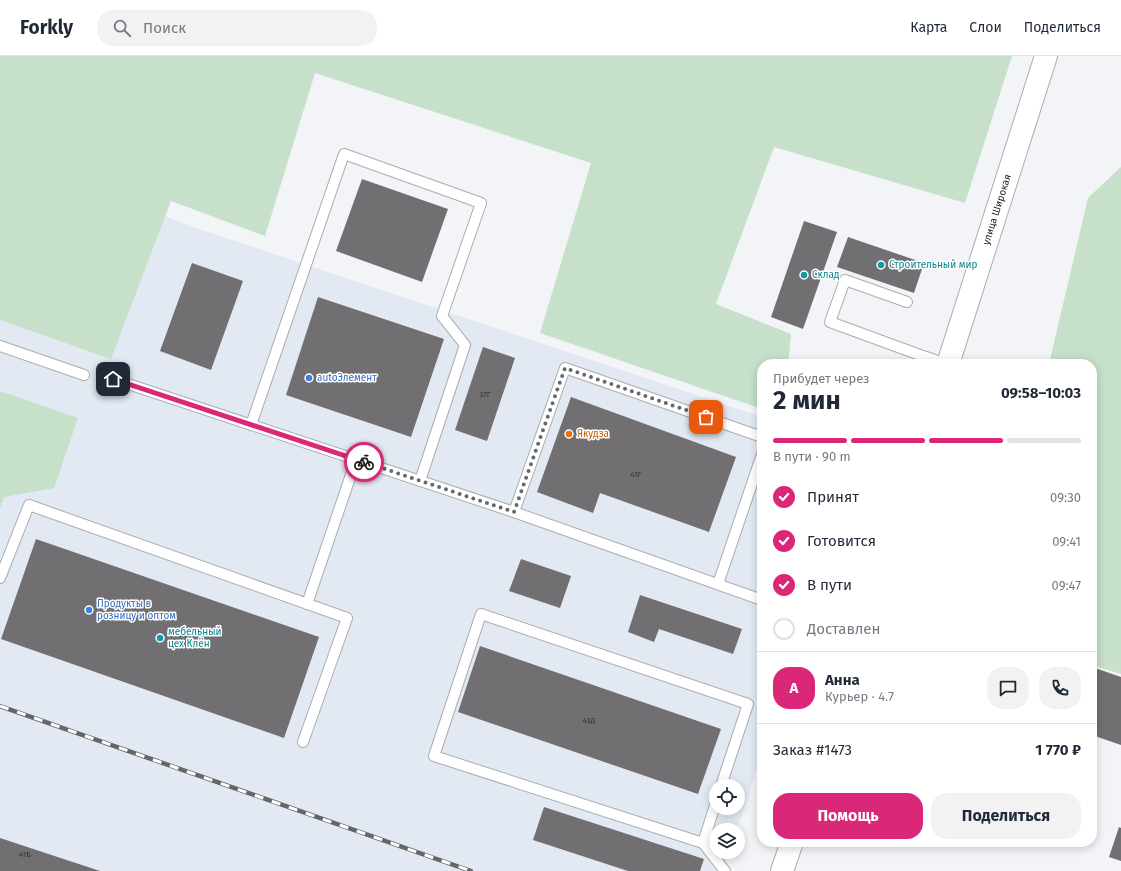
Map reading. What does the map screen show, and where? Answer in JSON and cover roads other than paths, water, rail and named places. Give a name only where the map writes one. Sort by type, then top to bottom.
[{"type":"street","name":"улица Широкая","points":[[950,359],[1046,56]]},
{"type":"street","points":[[782,871],[790,847]]},
{"type":"lane","points":[[251,425],[344,154],[481,203],[442,316],[465,345],[420,481]]},
{"type":"lane","points":[[907,302],[845,280],[830,322],[932,359]]},
{"type":"lane","points":[[0,346],[84,375]]},
{"type":"lane","points":[[514,512],[565,368],[757,435]]},
{"type":"lane","points":[[113,379],[514,512],[757,598]]},
{"type":"lane","points":[[307,604],[356,460]]},
{"type":"lane","points":[[718,584],[757,469]]},
{"type":"lane","points":[[0,578],[29,505],[347,618],[303,742]]},
{"type":"lane","points":[[723,779],[748,704],[481,614],[434,756],[703,843],[725,871]]},
{"type":"lane","points":[[703,843],[712,815]]},
{"type":"railway","points":[[0,706],[471,871]]},
{"type":"place","name":"Строительный мир","points":[[881,265]]},
{"type":"place","name":"Склад","points":[[804,275]]},
{"type":"place","name":"autoЭлемент","points":[[309,378]]},
{"type":"place","name":"Якудза","points":[[569,434]]},
{"type":"place","name":"Продукты в розницу и оптом","points":[[89,610]]},
{"type":"place","name":"мебельный цех Клён","points":[[160,638]]}]
